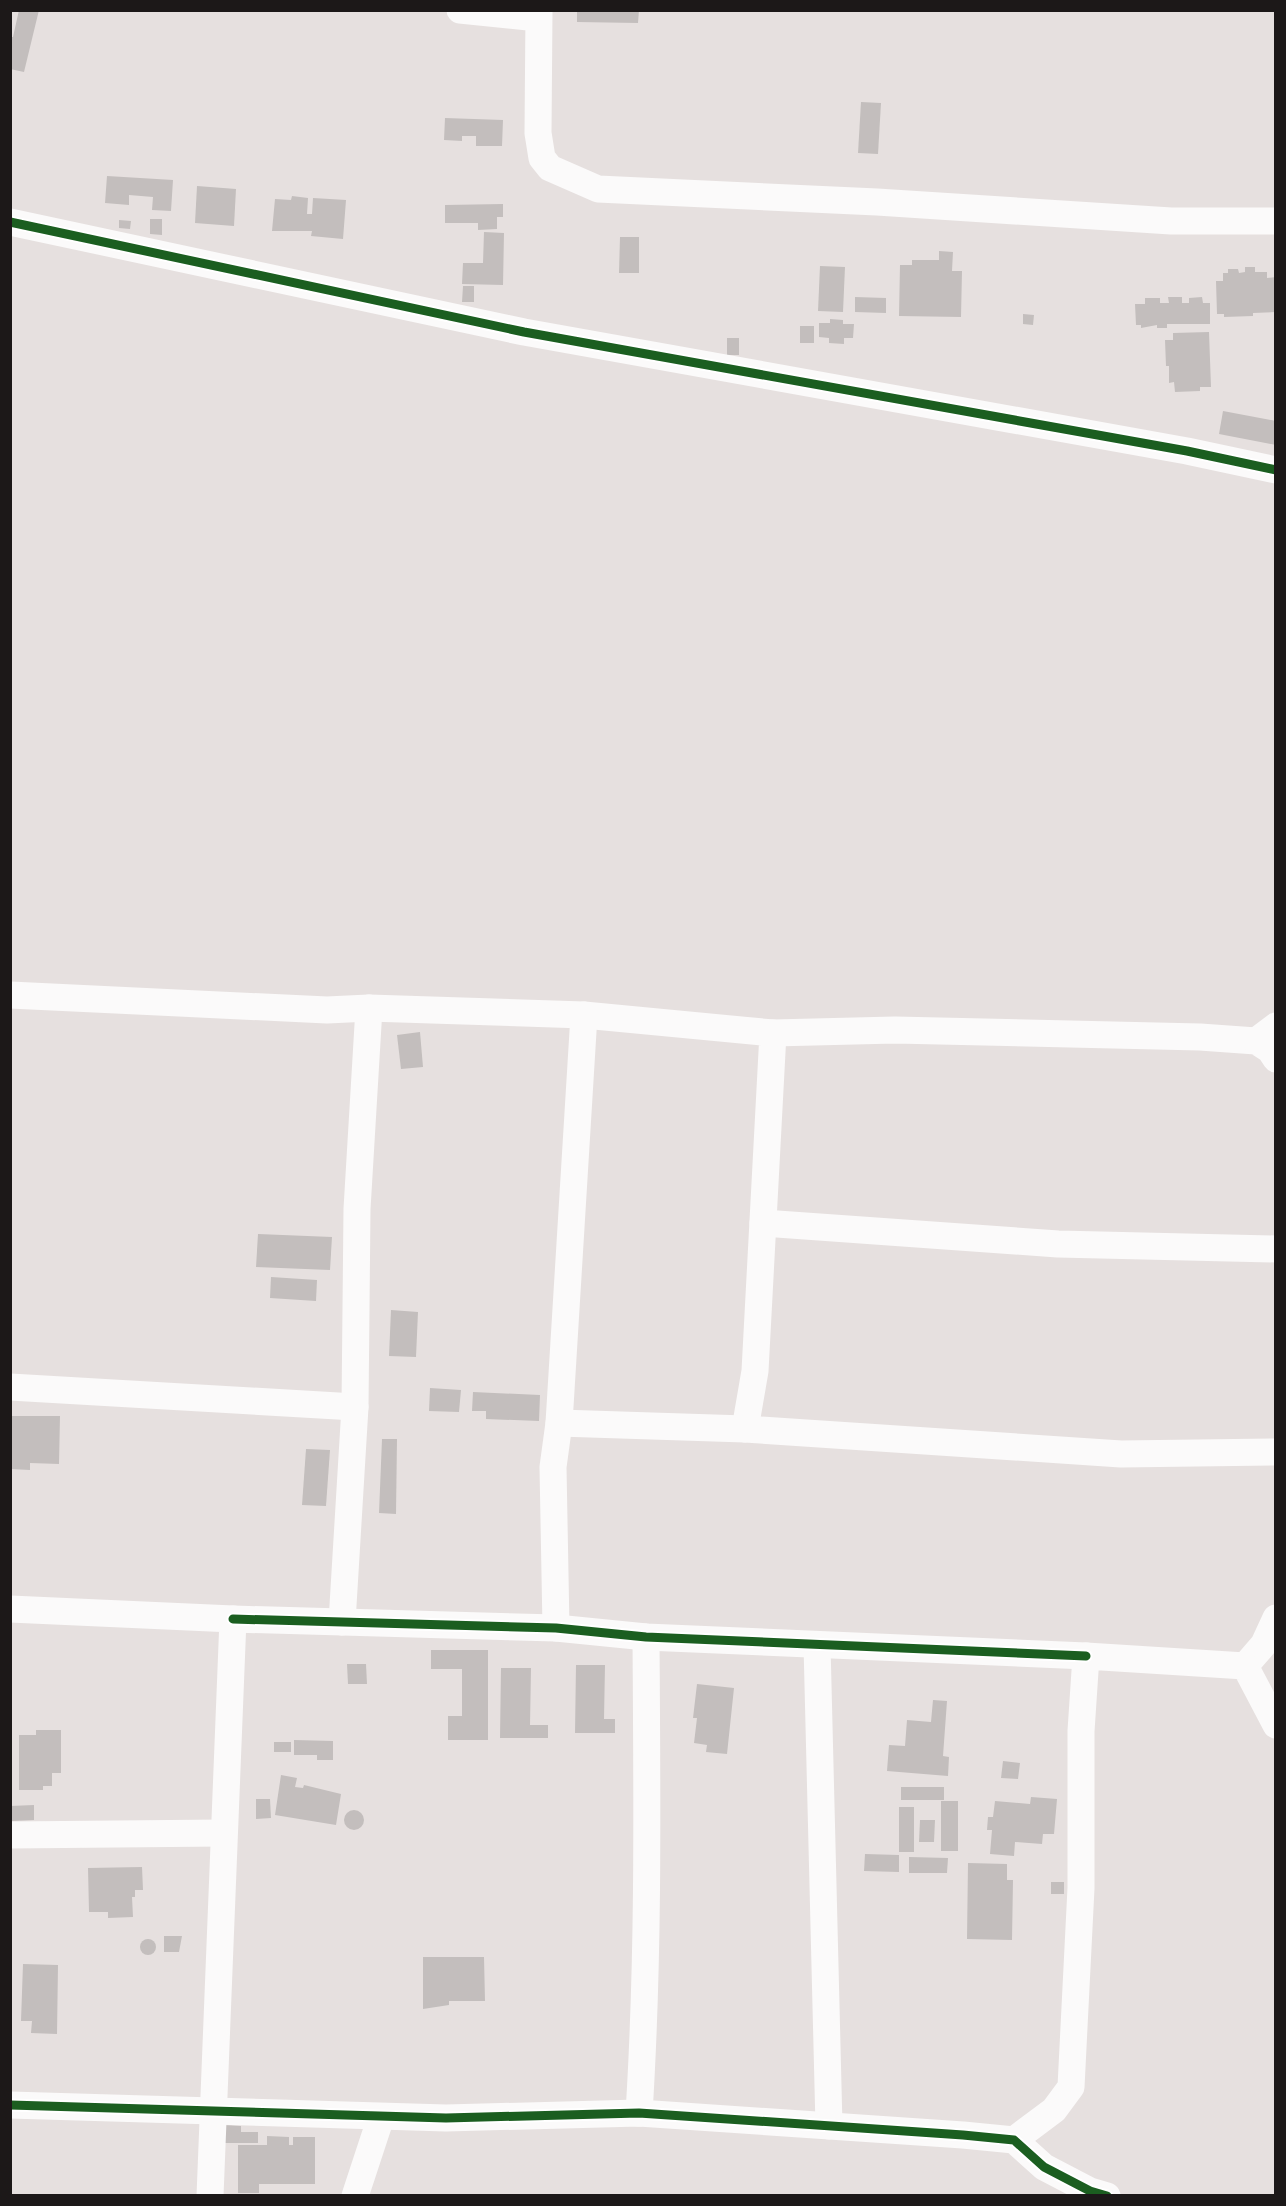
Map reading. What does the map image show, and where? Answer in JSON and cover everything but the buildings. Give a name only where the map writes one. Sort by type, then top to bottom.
[{"type":"street","points":[[460,10],[538,14],[538,133],[542,158],[550,168],[598,189],[877,202],[1171,221],[1275,221]]},
{"type":"street","points":[[10,222],[524,332],[1176,449],[1275,470]]},
{"type":"street","points":[[10,995],[327,1010],[369,1008],[584,1016],[773,1033],[895,1030],[1269,1042]]},
{"type":"street","points":[[342,1622],[355,1407],[357,1209],[369,1008]]},
{"type":"street","points":[[556,1628],[553,1467],[559,1423],[584,1016]]},
{"type":"street","points":[[745,1429],[755,1371],[773,1033]]},
{"type":"street","points":[[763,1223],[1058,1244],[1275,1249]]},
{"type":"street","points":[[10,1387],[355,1407]]},
{"type":"street","points":[[559,1423],[745,1429],[1121,1454],[1275,1452]]},
{"type":"street","points":[[10,1609],[233,1619],[556,1628],[646,1637],[1086,1656],[1245,1666]]},
{"type":"street","points":[[1245,1666],[1264,1644],[1275,1618]]},
{"type":"street","points":[[210,2196],[233,1619]]},
{"type":"street","points":[[639,2113],[644,2036],[648,1854],[646,1637]]},
{"type":"street","points":[[817,1645],[828,2126]]},
{"type":"street","points":[[1014,2140],[1054,2110],[1071,2087],[1081,1888],[1081,1731],[1086,1656]]},
{"type":"street","points":[[1245,1666],[1275,1725]]},
{"type":"street","points":[[10,1835],[223,1833]]},
{"type":"street","points":[[10,2105],[381,2117],[639,2113],[1014,2140],[1044,2167],[1090,2192],[1107,2196]]},
{"type":"street","points":[[355,2196],[381,2117]]},
{"type":"cycle path","points":[[10,222],[524,332],[1187,451],[1276,470]]},
{"type":"cycle path","points":[[233,1619],[556,1628],[646,1637],[1086,1656]]},
{"type":"cycle path","points":[[10,2105],[446,2118],[639,2113],[963,2135],[1014,2140],[1044,2167],[1090,2191],[1107,2196]]}]
